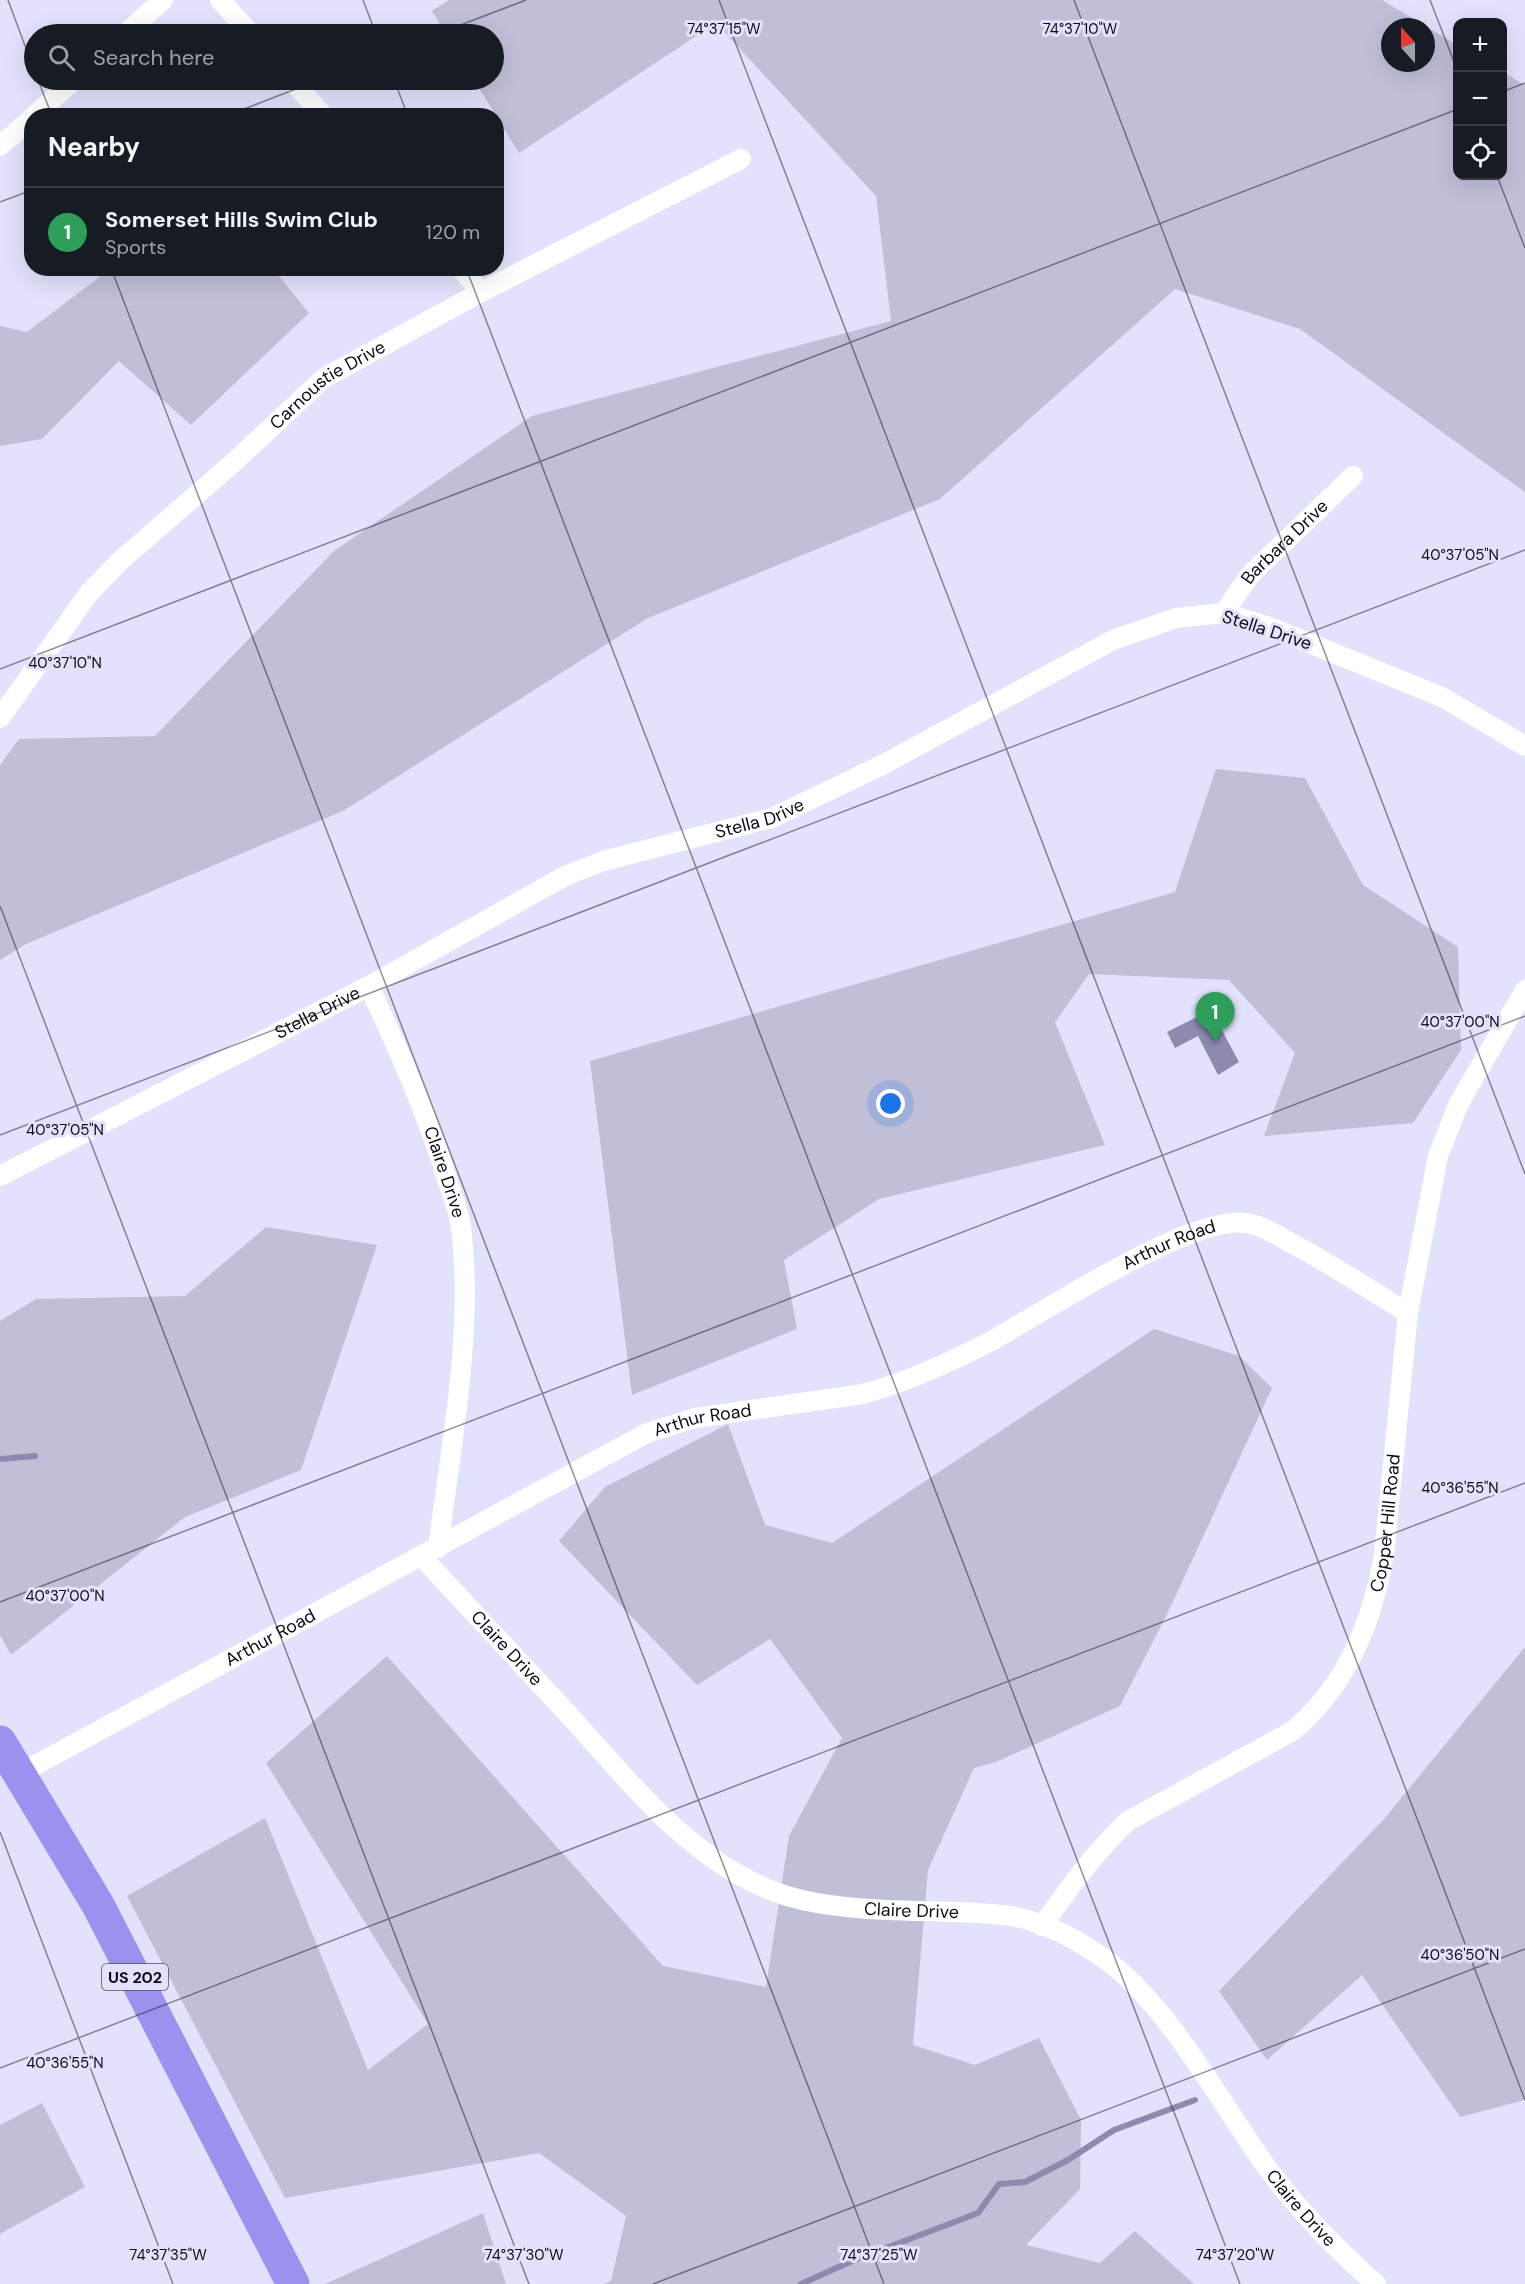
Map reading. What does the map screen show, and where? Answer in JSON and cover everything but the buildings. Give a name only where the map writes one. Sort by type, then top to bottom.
[{"type":"highway","name":"US 202","points":[[0,1742],[98,1905],[293,2284]]},
{"type":"street","points":[[136,24],[163,0]]},
{"type":"street","points":[[220,0],[242,24]]},
{"type":"street","points":[[43,108],[63,90]]},
{"type":"street","points":[[300,90],[317,108]]},
{"type":"street","points":[[0,146],[24,125]]},
{"type":"street","name":"Carnoustie Drive","points":[[0,718],[89,593],[120,561],[233,463],[324,378],[481,292],[741,159]]},
{"type":"street","points":[[467,276],[481,292]]},
{"type":"street","name":"Barbara Drive","points":[[1224,613],[1250,575],[1353,476]]},
{"type":"street","name":"Stella Drive","points":[[0,1176],[369,986],[565,876],[603,861],[772,818],[882,765],[1113,640],[1176,618],[1224,613],[1267,626],[1448,700],[1525,746]]},
{"type":"street","name":"Claire Drive","points":[[369,986],[415,1089],[440,1156],[460,1225],[465,1294],[456,1405],[430,1552],[630,1780],[685,1836],[728,1869],[743,1877],[810,1901],[844,1907],[998,1915],[1042,1926],[1070,1937],[1124,1973],[1157,2009],[1263,2162],[1294,2202],[1332,2246],[1376,2284]]},
{"type":"street","name":"Copper Hill Road","points":[[1042,1926],[1076,1878],[1106,1842],[1128,1821],[1291,1732],[1312,1715],[1335,1687],[1356,1649],[1377,1591],[1384,1555],[1408,1313],[1438,1156],[1459,1103],[1525,990]]},
{"type":"street","name":"Arthur Road","points":[[19,1774],[647,1433],[695,1418],[863,1394],[890,1387],[990,1341],[1167,1242],[1213,1225],[1245,1222],[1266,1229],[1317,1257],[1408,1313]]},
{"type":"shaded area","points":[[449,0],[1382,0],[1412,18],[1381,18],[1381,72],[1435,72],[1435,32],[1453,43],[1453,180],[1507,180],[1507,74],[1525,85],[1525,492],[1300,329],[1175,289],[940,499],[648,618],[343,811],[26,944],[0,960],[0,765],[19,739],[155,736],[334,551],[532,416],[891,321],[876,196],[716,23],[519,153],[504,129],[504,108],[491,108],[480,90],[504,90],[504,24],[440,24],[432,11]]},
{"type":"shaded area","points":[[101,276],[279,276],[309,313],[191,425],[119,361],[42,439],[0,446],[0,326],[27,332]]},
{"type":"shaded area","points":[[1216,769],[1305,778],[1363,885],[1458,947],[1461,1050],[1413,1123],[1264,1136],[1295,1053],[1229,980],[1089,974],[1055,1022],[1105,1145],[879,1199],[784,1260],[797,1329],[632,1395],[590,1061],[1175,892]]},
{"type":"shaded area","points":[[1211,1010],[1239,1062],[1218,1075],[1198,1036],[1175,1048],[1167,1032]]},
{"type":"shaded area","points":[[266,1227],[377,1245],[301,1470],[185,1517],[11,1655],[0,1635],[0,1321],[36,1299],[185,1296]]},
{"type":"shaded area","points":[[1154,1329],[1239,1356],[1272,1388],[1169,1610],[1120,1706],[996,1762],[974,1768],[928,1870],[913,2045],[975,2065],[1039,2038],[1081,2120],[1080,2189],[1026,2245],[1100,2263],[1135,2231],[1194,2284],[603,2284],[611,2281],[626,2216],[539,2153],[285,2198],[127,1896],[265,1818],[368,2070],[428,2024],[266,1763],[387,1656],[663,1966],[766,1987],[789,1836],[842,1738],[770,1639],[697,1685],[559,1541],[605,1487],[728,1424],[765,1525],[832,1543]]},
{"type":"shaded area","points":[[1525,1647],[1525,2100],[1460,2117],[1362,1975],[1267,2060],[1219,1991],[1384,1819]]},
{"type":"shaded area","points":[[42,2103],[85,2187],[0,2234],[0,2125]]},
{"type":"shaded area","points":[[483,2213],[506,2284],[325,2284]]},
{"type":"waterway","points":[[0,1459],[35,1456]]},
{"type":"waterway","points":[[801,2284],[852,2261],[978,2213],[999,2184],[1025,2182],[1068,2160],[1114,2130],[1195,2100]]},
{"type":"place","name":"Somerset Hills Swim Club","points":[[1215,1042]]}]
